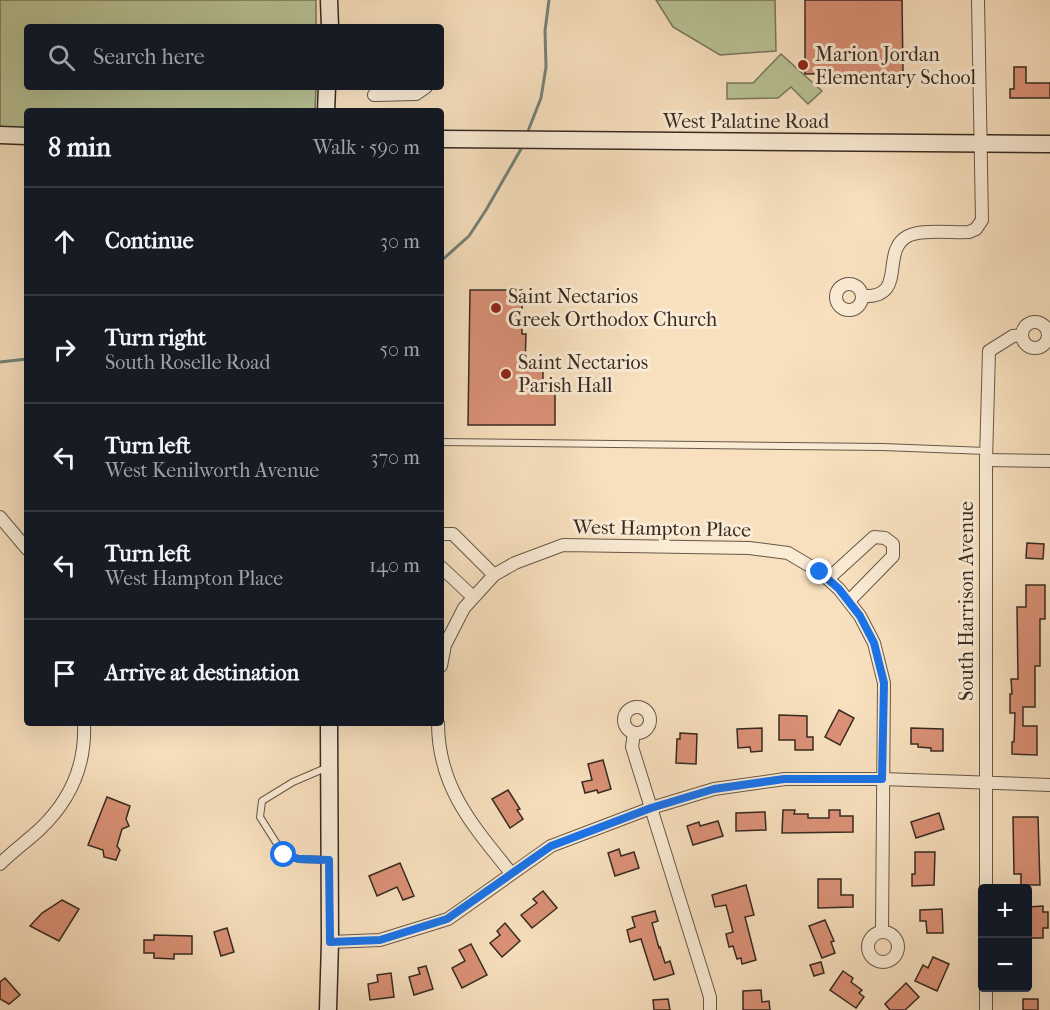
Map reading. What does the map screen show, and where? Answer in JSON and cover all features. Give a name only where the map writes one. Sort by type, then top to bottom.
[{"type":"main road","points":[[329,0],[330,24]]},
{"type":"main road","points":[[326,108],[327,90]]},
{"type":"main road","points":[[0,135],[24,136]]},
{"type":"main road","name":"West Palatine Road","points":[[444,139],[1050,144]]},
{"type":"main road","points":[[328,1010],[329,726]]},
{"type":"street","points":[[862,296],[872,297],[886,290],[892,277],[897,246],[908,236],[923,233],[969,232],[976,229],[982,220],[978,0]]},
{"type":"street","points":[[374,95],[416,94],[422,90]]},
{"type":"street","name":"South Harrison Avenue","points":[[986,884],[986,456],[989,351],[1013,336],[1022,335]]},
{"type":"street","points":[[986,456],[1050,461]]},
{"type":"street","points":[[0,517],[24,545]]},
{"type":"street","points":[[444,534],[453,534],[494,575]]},
{"type":"street","points":[[828,579],[874,537],[885,538],[893,544],[893,556],[849,601]]},
{"type":"street","name":"West Hampton Place","points":[[444,650],[464,608],[494,575],[515,563],[563,545],[749,548],[788,553],[820,572],[849,601],[860,616],[874,643],[884,683],[882,932]]},
{"type":"street","points":[[444,570],[473,597]]},
{"type":"street","points":[[0,864],[40,830],[64,801],[81,767],[84,726]]},
{"type":"street","points":[[438,726],[446,777],[467,818],[511,873]]},
{"type":"street","points":[[634,733],[632,747],[710,997],[710,1010]]},
{"type":"street","points":[[330,942],[380,940],[447,919],[551,846],[651,808],[714,789],[784,779],[882,779],[1050,785]]},
{"type":"street","points":[[986,992],[986,1010]]},
{"type":"lane","points":[[444,442],[883,447],[986,456]]},
{"type":"lane","points":[[329,767],[293,782],[262,801],[260,817],[284,855],[299,859],[329,860]]},
{"type":"green space","points":[[0,0],[316,0],[316,24],[24,24],[24,90],[316,90],[315,108],[24,108],[24,129],[0,127]]},
{"type":"green space","points":[[656,0],[775,0],[776,51],[720,55],[673,27]]},
{"type":"green space","points":[[781,54],[822,91],[808,104],[791,87],[778,98],[727,99],[727,83],[753,83]]},
{"type":"building","points":[[805,0],[902,0],[903,73],[805,74]]},
{"type":"building","points":[[1014,67],[1026,67],[1026,83],[1050,83],[1050,98],[1010,98],[1010,89],[1014,89]]},
{"type":"building","name":"Saint Nectarios Parish Hall","points":[[470,290],[522,290],[522,334],[526,334],[525,367],[543,367],[543,382],[555,382],[555,425],[468,425]]},
{"type":"building","points":[[1027,543],[1044,544],[1043,559],[1026,558]]},
{"type":"building","points":[[1026,585],[1045,585],[1045,619],[1040,619],[1040,666],[1035,666],[1035,707],[1023,707],[1023,726],[1037,726],[1037,755],[1012,754],[1015,713],[1010,713],[1011,679],[1018,679],[1017,607],[1026,607]]},
{"type":"building","points":[[839,710],[854,718],[840,745],[825,737]]},
{"type":"building","points":[[779,715],[807,716],[807,737],[813,737],[813,750],[795,750],[795,740],[779,740]]},
{"type":"building","points":[[762,728],[762,751],[751,752],[750,747],[738,748],[737,729]]},
{"type":"building","points":[[911,728],[943,729],[943,751],[931,751],[931,748],[911,744]]},
{"type":"building","points":[[680,733],[697,734],[696,764],[676,763],[677,739],[680,739]]},
{"type":"building","points":[[603,760],[611,789],[598,793],[597,790],[585,793],[582,782],[592,780],[588,764]]},
{"type":"building","points":[[508,790],[520,809],[517,810],[523,819],[510,828],[492,799]]},
{"type":"building","points":[[107,797],[130,806],[126,819],[129,826],[122,829],[117,846],[120,850],[116,860],[104,857],[103,850],[88,845]]},
{"type":"building","points":[[783,810],[795,810],[794,814],[808,814],[808,818],[829,818],[829,810],[840,810],[840,816],[853,816],[853,832],[782,833]]},
{"type":"building","points":[[765,812],[766,830],[736,831],[736,813]]},
{"type":"building","points":[[939,813],[944,829],[916,838],[911,822]]},
{"type":"building","points":[[1013,817],[1038,817],[1040,885],[1021,884],[1021,874],[1014,874]]},
{"type":"building","points":[[718,821],[723,836],[693,845],[687,826],[699,822],[700,826]]},
{"type":"building","points":[[619,849],[621,856],[634,852],[639,868],[615,876],[608,853]]},
{"type":"building","points":[[915,852],[935,852],[934,885],[912,886],[912,874],[915,874]]},
{"type":"building","points":[[400,863],[414,896],[403,900],[397,887],[377,896],[369,876]]},
{"type":"building","points":[[818,879],[841,879],[841,895],[853,895],[853,907],[818,908]]},
{"type":"building","points":[[746,885],[754,915],[745,917],[756,960],[742,964],[741,958],[737,959],[733,946],[729,947],[726,934],[733,932],[726,905],[715,907],[712,895]]},
{"type":"building","points":[[543,891],[557,908],[532,928],[521,915],[537,903],[533,899]]},
{"type":"building","points":[[62,900],[79,909],[59,941],[30,926],[42,913]]},
{"type":"building","points":[[1043,906],[1043,912],[1048,912],[1048,928],[1043,928],[1043,938],[1032,938],[1032,907]]},
{"type":"building","points":[[942,909],[943,933],[927,933],[926,921],[920,921],[920,910]]},
{"type":"building","points":[[655,911],[658,921],[652,923],[659,948],[665,963],[670,961],[674,974],[654,980],[641,939],[630,942],[627,930],[635,927],[632,917]]},
{"type":"building","points":[[825,920],[834,941],[831,942],[835,953],[822,958],[809,926]]},
{"type":"building","points":[[505,923],[520,941],[502,957],[490,943],[500,935],[497,931]]},
{"type":"building","points":[[227,928],[234,952],[221,956],[214,932]]},
{"type":"building","points":[[154,935],[192,936],[192,954],[174,954],[174,959],[154,958],[154,953],[144,953],[144,940],[154,940]]},
{"type":"building","points":[[471,944],[487,975],[462,988],[452,968],[465,961],[459,950]]},
{"type":"building","points":[[933,957],[949,964],[937,991],[915,981],[923,965],[928,968]]},
{"type":"building","points":[[821,962],[824,973],[814,976],[810,965]]},
{"type":"building","points":[[426,966],[433,989],[414,995],[409,977],[420,974],[418,968]]},
{"type":"building","points":[[843,971],[853,978],[851,982],[862,990],[859,993],[864,997],[856,1008],[830,990]]},
{"type":"building","points":[[391,973],[394,997],[370,1000],[368,984],[378,982],[377,975]]},
{"type":"building","points":[[5,978],[20,995],[9,1004],[0,999],[0,982]]},
{"type":"building","points":[[906,983],[919,997],[905,1010],[890,1010],[885,1004]]},
{"type":"building","points":[[761,990],[762,1002],[769,1001],[770,1010],[743,1010],[743,991]]},
{"type":"building","points":[[668,999],[670,1010],[654,1010],[653,1000]]},
{"type":"building","points":[[1023,999],[1038,999],[1038,1010],[1023,1010]]},
{"type":"waterway","points":[[528,131],[541,98],[546,67],[545,31],[549,0]]},
{"type":"waterway","points":[[444,258],[469,236],[521,149]]},
{"type":"waterway","points":[[0,362],[24,359]]},
{"type":"place","name":"Marion Jordan Elementary School","points":[[803,65]]},
{"type":"place","name":"Saint Nectarios Greek Orthodox Church","points":[[496,308]]},
{"type":"place","name":"Saint Nectarios Parish Hall","points":[[506,374]]},
{"type":"route","points":[[284,855],[299,859],[329,860],[330,942],[380,940],[447,919],[551,846],[651,808],[714,789],[784,779],[882,779],[884,683],[874,643],[860,616],[839,589],[820,572]]}]
